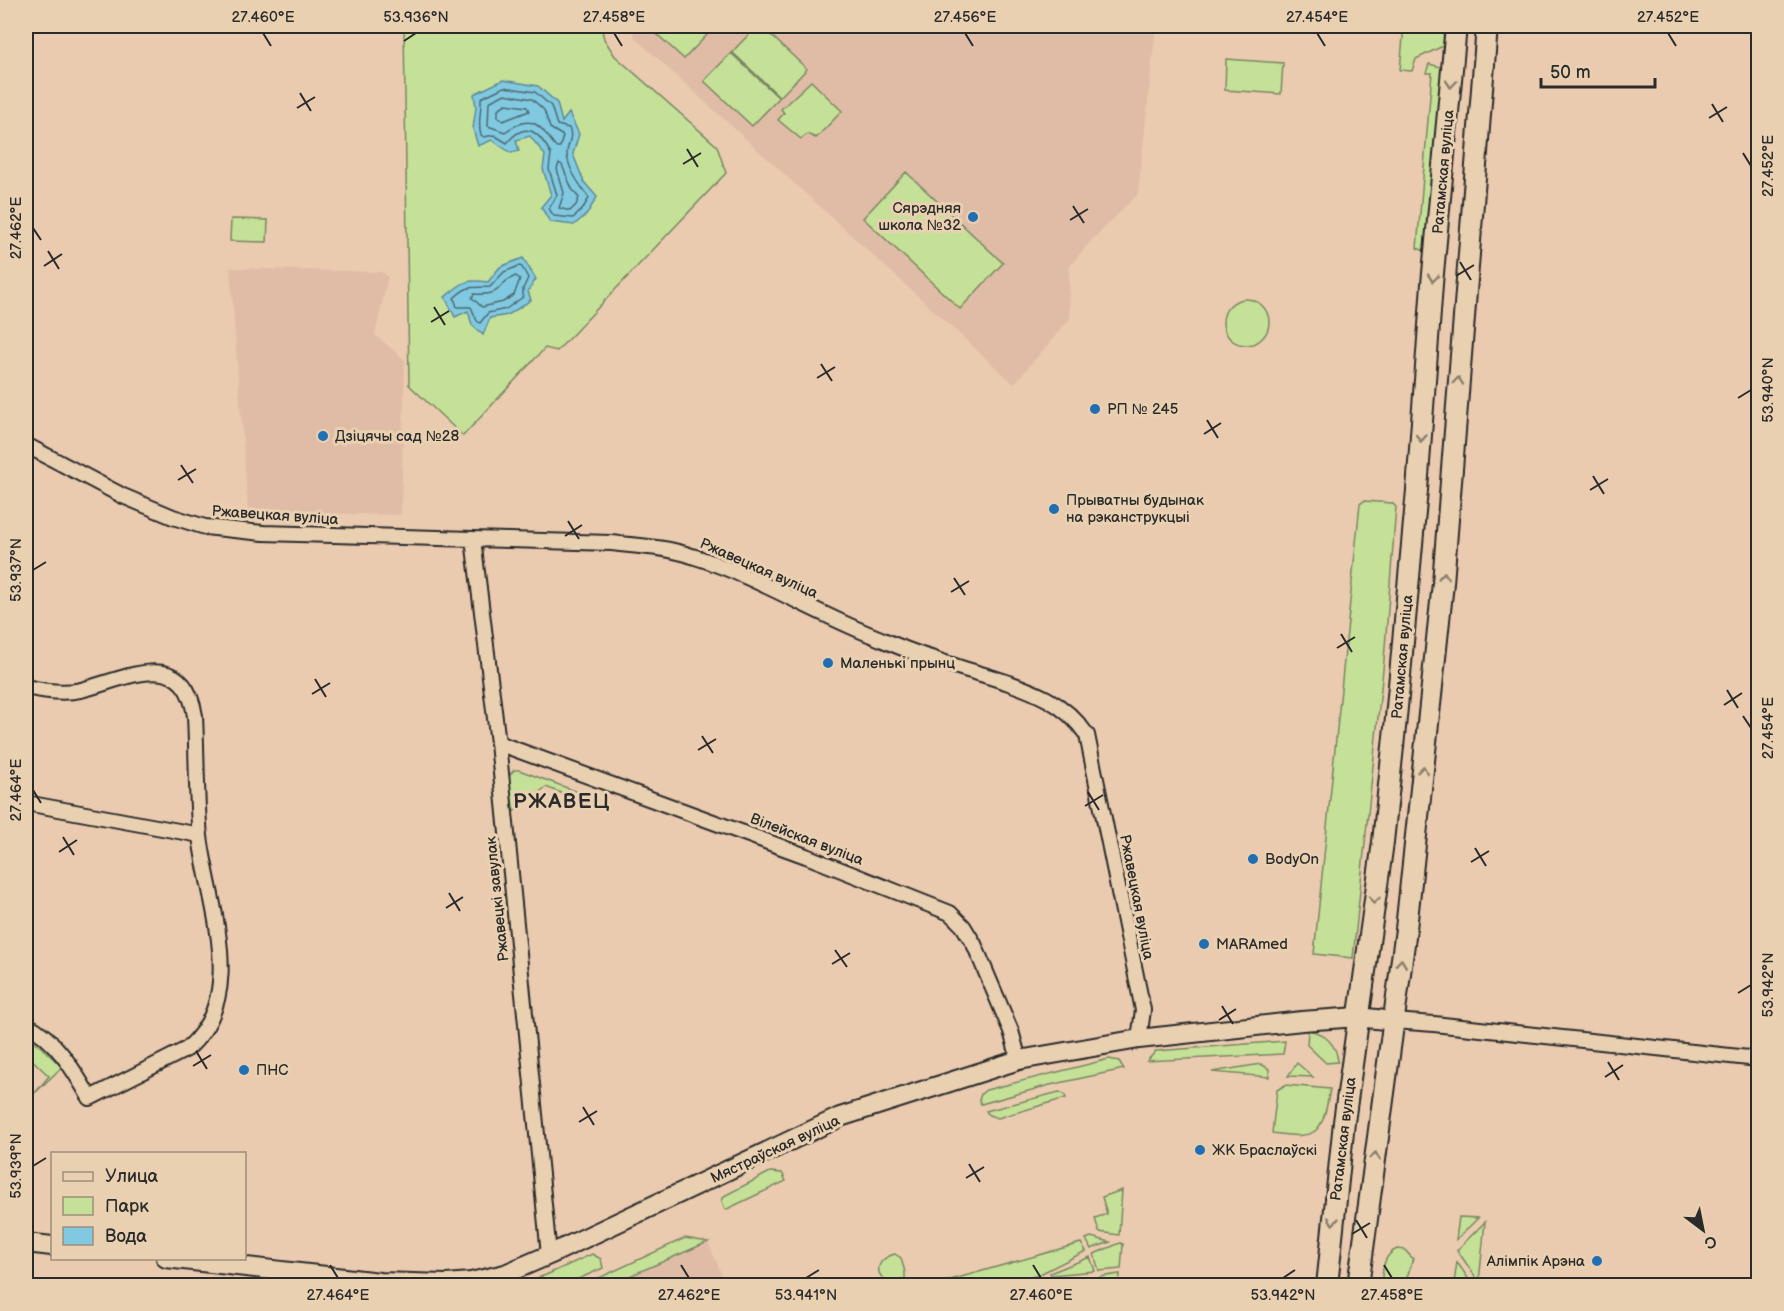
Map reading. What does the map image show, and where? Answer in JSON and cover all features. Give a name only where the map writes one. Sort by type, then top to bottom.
[{"type":"main road","name":"Ратамская вуліца","points":[[1327,1286],[1344,1122],[1383,843],[1397,707],[1456,26]]},
{"type":"main road","points":[[1358,1286],[1407,917],[1443,583],[1487,26]]},
{"type":"street","name":"Ржавецкая вуліца","points":[[26,445],[123,496],[172,517],[205,527],[263,533],[611,543],[691,555],[771,588],[869,634],[930,658],[982,673],[1032,692],[1061,708],[1076,720],[1087,735],[1143,1010],[1139,1039]]},
{"type":"street","name":"Ржавецкі завулак","points":[[473,539],[498,743],[549,1256]]},
{"type":"street","points":[[26,687],[58,692],[79,690],[148,671],[168,674],[181,680],[193,703],[195,716],[200,835],[222,955],[216,1006],[200,1038],[187,1049],[90,1098],[56,1046],[26,1024]]},
{"type":"street","name":"Вілейская вуліца","points":[[498,743],[806,856],[950,913],[963,926],[975,944],[1011,1031],[1019,1060]]},
{"type":"street","points":[[26,803],[200,835]]},
{"type":"street","name":"Мястраўская вуліца","points":[[184,1260],[380,1282],[446,1284],[471,1282],[505,1274],[549,1256],[840,1118],[1019,1060],[1139,1039],[1302,1021],[1358,1017],[1394,1021]]},
{"type":"street","points":[[1394,1021],[1758,1059]]},
{"type":"street","points":[[26,1243],[51,1246]]},
{"type":"shaded area","name":"Сярэдняя школа №32","points":[[631,26],[1156,26],[1138,194],[1092,240],[1069,267],[1070,319],[1014,384],[635,38]]},
{"type":"shaded area","name":"Дзіцячы сад №28","points":[[230,268],[382,272],[388,277],[375,335],[405,360],[401,515],[248,512]]},
{"type":"shaded area","points":[[708,1242],[726,1285],[609,1286]]},
{"type":"green space","points":[[404,26],[601,26],[604,39],[615,56],[717,146],[726,173],[557,351],[545,348],[463,436],[409,385]]},
{"type":"green space","points":[[648,26],[697,26],[707,35],[684,59]]},
{"type":"green space","points":[[757,26],[761,26],[807,69],[780,97],[732,52]]},
{"type":"green space","points":[[1404,26],[1444,26],[1443,46],[1416,59],[1412,71],[1400,70]]},
{"type":"green space","points":[[731,53],[779,98],[752,126],[704,81]]},
{"type":"green space","points":[[1226,59],[1283,63],[1281,94],[1225,90]]},
{"type":"green space","points":[[1429,64],[1441,67],[1442,73],[1425,251],[1417,248],[1432,73],[1426,73]]},
{"type":"green space","points":[[811,81],[842,111],[816,138],[807,134],[801,139],[778,120],[784,113],[781,109]]},
{"type":"green space","points":[[906,172],[1003,263],[960,309],[863,218]]},
{"type":"green space","points":[[231,219],[268,220],[267,242],[230,241]]},
{"type":"green space","points":[[1251,299],[1263,305],[1268,313],[1268,331],[1263,339],[1255,344],[1241,345],[1233,342],[1226,335],[1223,317],[1226,309],[1233,302]]},
{"type":"green space","points":[[1364,501],[1392,503],[1396,507],[1384,660],[1353,958],[1314,954],[1360,504]]},
{"type":"green space","points":[[514,770],[589,796],[587,803],[546,787],[513,812],[509,776]]},
{"type":"green space","points":[[1308,1030],[1325,1037],[1333,1045],[1338,1062],[1326,1063],[1307,1045]]},
{"type":"green space","points":[[26,1036],[62,1067],[35,1093],[49,1076],[26,1054]]},
{"type":"green space","points":[[1285,1041],[1283,1054],[1147,1061],[1156,1051]]},
{"type":"green space","points":[[1109,1059],[1119,1061],[1124,1069],[1050,1085],[981,1104],[979,1100],[981,1094],[986,1090]]},
{"type":"green space","points":[[1297,1063],[1313,1077],[1288,1076]]},
{"type":"green space","points":[[1261,1064],[1269,1069],[1269,1077],[1212,1072]]},
{"type":"green space","points":[[1285,1085],[1330,1089],[1321,1125],[1316,1130],[1300,1135],[1272,1133],[1277,1090]]},
{"type":"green space","points":[[1059,1092],[1066,1098],[998,1118],[989,1115],[986,1111]]},
{"type":"green space","points":[[770,1172],[782,1173],[786,1181],[725,1210],[722,1201],[724,1196]]},
{"type":"green space","points":[[1122,1190],[1119,1235],[1099,1232],[1095,1218],[1107,1214],[1102,1197]]},
{"type":"green space","points":[[1459,1217],[1478,1218],[1456,1240]]},
{"type":"green space","points":[[1485,1222],[1479,1282],[1457,1250]]},
{"type":"green space","points":[[1091,1237],[1110,1242],[1091,1249],[1086,1239]]},
{"type":"green space","points":[[685,1238],[708,1242],[609,1285],[584,1285]]},
{"type":"green space","points":[[1081,1243],[1086,1251],[1036,1276],[939,1285],[940,1283]]},
{"type":"green space","points":[[1120,1243],[1123,1244],[1121,1269],[1099,1271],[1094,1254]]},
{"type":"green space","points":[[1397,1249],[1405,1250],[1413,1259],[1406,1280],[1401,1280],[1400,1285],[1381,1285],[1388,1255]]},
{"type":"green space","points":[[592,1254],[601,1259],[603,1268],[565,1285],[517,1285],[546,1275]]},
{"type":"green space","points":[[895,1254],[901,1258],[905,1279],[888,1281],[879,1273],[879,1268],[881,1262]]},
{"type":"green space","points":[[1090,1257],[1095,1271],[1051,1275],[1050,1273]]},
{"type":"green space","points":[[1457,1262],[1472,1284],[1454,1283]]},
{"type":"green space","points":[[1120,1274],[1119,1285],[1100,1285],[1100,1277]]},
{"type":"green space","points":[[1090,1278],[1094,1285],[1050,1285],[1050,1281]]},
{"type":"water","points":[[503,80],[538,86],[557,103],[562,122],[569,113],[579,134],[573,154],[584,182],[597,197],[587,214],[574,225],[550,222],[541,207],[551,195],[543,169],[545,155],[530,136],[516,140],[519,151],[511,153],[492,140],[478,146],[473,129],[476,107],[474,94]]},
{"type":"water","points":[[523,258],[536,279],[528,291],[531,300],[508,315],[490,318],[483,335],[472,325],[468,311],[455,317],[445,297],[465,283],[488,282],[500,267]]},
{"type":"place","name":"Сярэдняя школа №32","points":[[973,217]]},
{"type":"place","name":"РП № 245","points":[[1095,409]]},
{"type":"place","name":"Дзіцячы сад №28","points":[[323,436]]},
{"type":"place","name":"Прыватны будынак на рэканструкцыі","points":[[1054,509]]},
{"type":"place","name":"Маленькі прынц","points":[[828,663]]},
{"type":"place","name":"BodyOn","points":[[1253,859]]},
{"type":"place","name":"MARAmed","points":[[1204,944]]},
{"type":"place","name":"ПНС","points":[[244,1070]]},
{"type":"place","name":"ЖК Браслаўскі","points":[[1200,1150]]},
{"type":"place","name":"Алімпік Арэна","points":[[1597,1261]]},
{"type":"district","name":"РЖАВЕЦ","points":[[562,801]]}]
